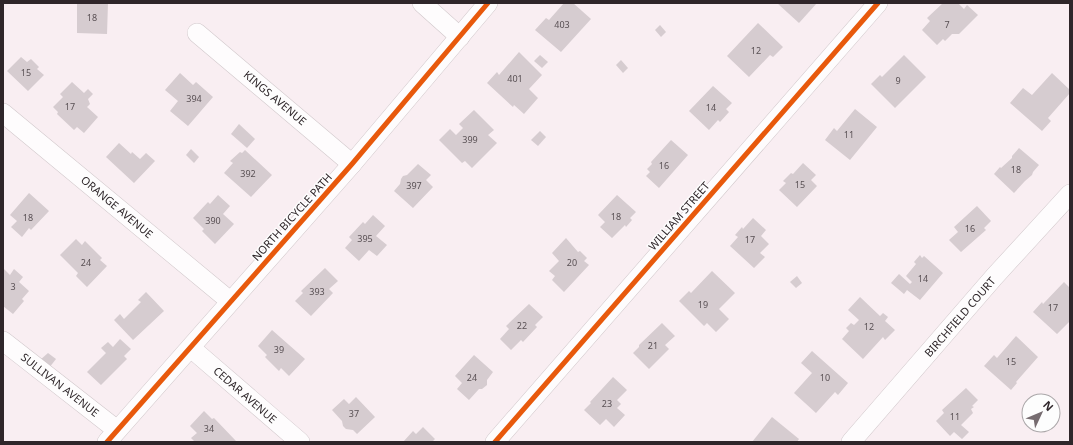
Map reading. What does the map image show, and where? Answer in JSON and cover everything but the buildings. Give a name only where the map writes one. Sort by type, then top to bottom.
[{"type":"street","points":[[422,3],[460,37]]},
{"type":"street","name":"NORTH BICYCLE PATH","points":[[112,436],[352,164],[488,3]]},
{"type":"street","name":"WILLIAM STREET","points":[[494,442],[878,3]]},
{"type":"street","name":"KINGS AVENUE","points":[[197,33],[352,164]]},
{"type":"street","name":"ORANGE AVENUE","points":[[3,113],[230,301]]},
{"type":"street","name":"BIRCHFIELD COURT","points":[[851,442],[994,277],[1070,194]]},
{"type":"street","name":"SULLIVAN AVENUE","points":[[3,341],[112,436]]},
{"type":"street","name":"CEDAR AVENUE","points":[[191,348],[300,442]]},
{"type":"cycle path","points":[[107,442],[352,164],[488,3]]},
{"type":"cycle path","points":[[495,442],[878,3]]}]
